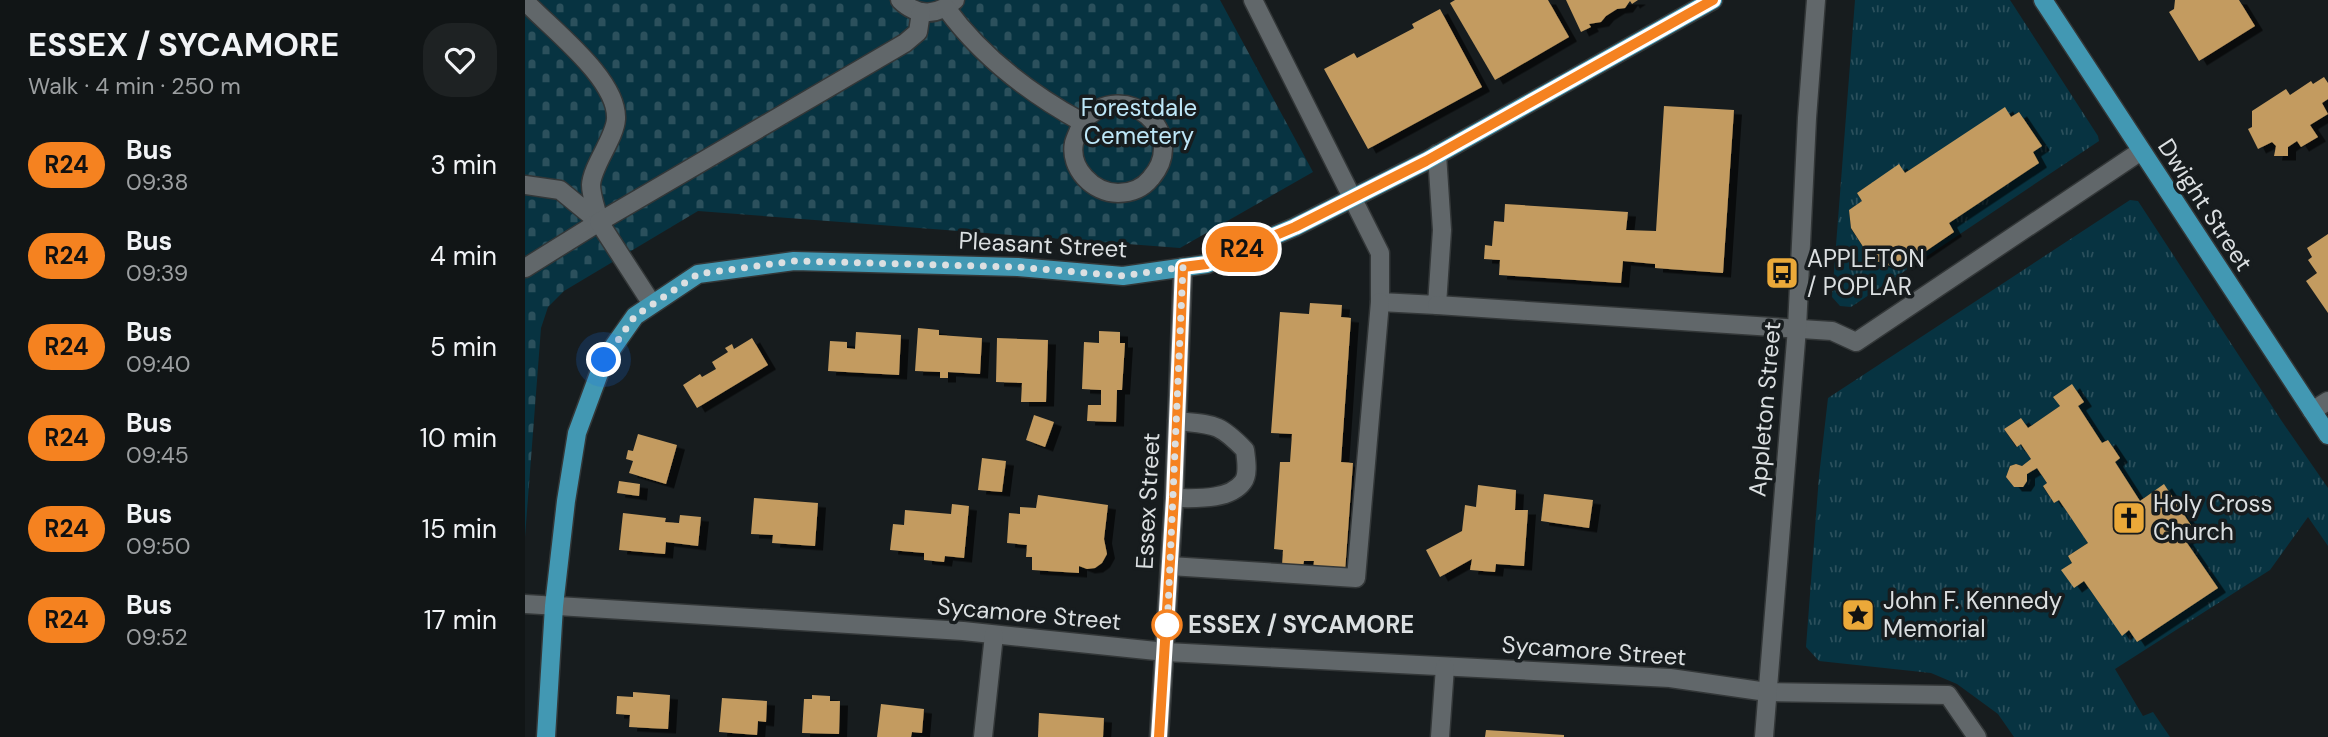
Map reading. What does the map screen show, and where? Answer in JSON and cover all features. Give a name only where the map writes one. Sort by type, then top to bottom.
[{"type":"main road","name":"Pleasant Street","points":[[546,737],[554,606],[577,433],[604,360],[635,316],[698,274],[794,261],[1017,267],[1123,276],[1207,264],[1295,227],[1437,154],[1713,0]]},
{"type":"main road","name":"Dwight Street","points":[[2043,0],[2328,435]]},
{"type":"street","points":[[900,0],[908,7],[921,12],[937,12],[950,4],[965,33],[983,53],[1048,104],[1082,122]]},
{"type":"street","points":[[1170,566],[1356,578],[1380,302],[1380,253],[1254,0]]},
{"type":"street","name":"Appleton Street","points":[[1764,737],[1797,328],[1807,118],[1817,0]]},
{"type":"street","points":[[525,1],[589,64],[605,83],[614,102],[616,120],[591,184],[599,222]]},
{"type":"street","points":[[525,268],[905,43],[918,32],[921,12]]},
{"type":"street","points":[[1113,104],[1131,106],[1143,111],[1155,123],[1162,139],[1162,157],[1157,172],[1133,191],[1118,193],[1104,191],[1087,180],[1077,166],[1074,144],[1082,122],[1101,107],[1113,104]]},
{"type":"street","points":[[1380,302],[1797,328],[1832,331],[1856,342],[2141,151]]},
{"type":"street","points":[[1437,154],[1442,230],[1437,305]]},
{"type":"street","points":[[525,184],[559,190],[599,222],[652,304]]},
{"type":"street","name":"Essex Street","points":[[1159,737],[1174,498],[1183,267]]},
{"type":"street","points":[[2312,411],[2328,401]]},
{"type":"street","points":[[1174,498],[1215,497],[1232,491],[1243,482],[1246,471],[1245,450],[1229,433],[1215,425],[1177,421]]},
{"type":"street","name":"Sycamore Street","points":[[525,604],[963,631],[1166,652],[1670,678],[1767,692],[1948,695],[1977,737]]},
{"type":"street","points":[[983,737],[995,635]]},
{"type":"street","points":[[1440,737],[1445,667]]},
{"type":"green space","name":"Forestdale Cemetery","points":[[525,0],[1220,0],[1313,172],[1180,248],[698,211],[564,291],[548,307],[541,328],[525,537]]},
{"type":"green space","points":[[1855,0],[2010,0],[2099,141],[1851,307],[1840,306],[1832,297]],"holes":[[[2005,108],[2011,117],[2019,112],[2042,146],[2033,152],[2039,163],[1949,223],[1954,233],[1904,266],[1900,260],[1890,266],[1871,259],[1851,229],[1849,210],[1862,201],[1857,193],[1899,165],[1905,173]]]},
{"type":"green space","points":[[2130,200],[2138,201],[2328,488],[2328,546],[2308,517],[2270,570],[2115,669],[2143,716],[2153,712],[2170,737],[2014,737],[1998,714],[1957,684],[1931,673],[1819,661],[1806,647],[1819,476],[1828,398]],"holes":[[[2071,385],[2084,402],[2078,406],[2102,443],[2108,440],[2120,457],[2115,462],[2140,501],[2164,485],[2196,532],[2185,540],[2217,587],[2138,642],[2129,630],[2122,635],[2084,581],[2074,587],[2062,570],[2072,563],[2068,556],[2088,543],[2059,500],[2054,503],[2043,487],[2047,483],[2037,468],[2027,474],[2023,487],[2014,487],[2006,477],[2010,466],[2022,466],[2031,459],[2021,444],[2016,447],[2004,429],[2021,418],[2028,428],[2060,406],[2054,396]]]},
{"type":"building","points":[[1455,0],[1548,0],[1569,37],[1495,80],[1450,3]]},
{"type":"building","points":[[1566,0],[1638,0],[1632,4],[1630,1],[1625,8],[1617,9],[1601,22],[1589,24],[1591,27],[1581,32]]},
{"type":"building","points":[[2175,0],[2239,0],[2255,26],[2199,61],[2169,12],[2174,9]]},
{"type":"building","points":[[1440,9],[1482,87],[1368,149],[1324,69],[1354,53],[1357,58],[1414,28],[1412,24]]},
{"type":"building","points":[[2324,77],[2328,83],[2328,99],[2322,103],[2328,114],[2310,125],[2318,137],[2301,147],[2297,141],[2288,147],[2288,156],[2274,156],[2276,146],[2272,142],[2258,149],[2248,129],[2252,127],[2252,111],[2286,89],[2290,95],[2311,81],[2313,84]]},
{"type":"building","points":[[1664,106],[1734,110],[1723,273],[1655,268],[1655,264],[1623,261],[1621,283],[1499,275],[1500,260],[1484,259],[1485,245],[1492,246],[1494,221],[1504,222],[1505,204],[1628,212],[1626,230],[1656,231]]},
{"type":"building","points":[[2005,107],[2011,117],[2019,112],[2042,146],[2033,152],[2039,163],[1949,223],[1954,232],[1904,266],[1900,260],[1891,266],[1871,259],[1851,228],[1849,210],[1862,201],[1857,193],[1899,164],[1905,173]]},
{"type":"building","points":[[2328,234],[2328,313],[2306,281],[2317,273],[2308,260],[2312,257],[2307,248]]},
{"type":"building","points":[[1310,303],[1342,305],[1341,317],[1351,318],[1341,462],[1353,463],[1345,572],[1313,570],[1314,561],[1304,561],[1303,566],[1282,565],[1283,550],[1274,549],[1280,462],[1290,462],[1292,434],[1271,433],[1280,312],[1309,314]]},
{"type":"building","points":[[918,328],[939,330],[939,335],[982,338],[980,374],[948,372],[948,378],[940,378],[940,372],[915,371]]},
{"type":"building","points":[[1099,331],[1120,332],[1120,343],[1125,343],[1122,390],[1117,390],[1116,422],[1087,421],[1088,405],[1101,405],[1101,390],[1082,389],[1084,342],[1099,343]]},
{"type":"building","points":[[856,332],[901,335],[899,375],[828,371],[830,341],[847,342],[847,348],[855,349]]},
{"type":"building","points":[[752,338],[768,365],[697,408],[683,385],[700,374],[702,377],[716,369],[712,362],[728,352],[725,348],[732,344],[734,349]]},
{"type":"building","points":[[997,338],[1048,340],[1046,402],[1021,402],[1022,383],[996,382]]},
{"type":"building","name":"Holy Cross Church","points":[[2072,384],[2084,402],[2078,406],[2102,443],[2108,440],[2120,458],[2115,462],[2140,501],[2164,484],[2196,533],[2185,540],[2218,588],[2137,642],[2129,630],[2122,636],[2084,581],[2074,588],[2061,570],[2072,563],[2068,556],[2088,543],[2059,500],[2054,503],[2043,486],[2047,483],[2037,468],[2027,474],[2023,487],[2014,487],[2006,477],[2010,466],[2022,466],[2031,459],[2021,444],[2017,447],[2004,429],[2021,418],[2028,428],[2060,406],[2053,397]]},
{"type":"building","points":[[1034,415],[1054,422],[1045,447],[1026,440]]},
{"type":"building","points":[[638,434],[677,445],[666,484],[629,473],[633,461],[626,459],[628,450],[633,451]]},
{"type":"building","points":[[982,458],[1006,461],[1002,492],[978,490]]},
{"type":"building","points":[[619,481],[640,484],[639,496],[617,493]]},
{"type":"building","points":[[1478,485],[1516,490],[1515,510],[1528,510],[1524,566],[1496,564],[1495,572],[1470,570],[1472,559],[1440,577],[1426,550],[1462,531],[1465,505],[1476,507]]},
{"type":"building","points":[[1544,494],[1593,500],[1589,528],[1541,521]]},
{"type":"building","points":[[1038,495],[1108,505],[1104,539],[1107,554],[1102,563],[1095,568],[1079,566],[1079,573],[1032,570],[1032,557],[1026,557],[1027,545],[1007,543],[1009,513],[1020,514],[1020,507],[1036,508]]},
{"type":"building","points":[[754,498],[818,503],[815,546],[772,543],[773,535],[751,534]]},
{"type":"building","points":[[952,504],[969,506],[964,558],[945,556],[944,562],[924,560],[924,553],[890,550],[893,524],[904,525],[905,510],[951,514]]},
{"type":"building","points":[[623,513],[666,518],[665,522],[679,523],[680,515],[701,517],[698,546],[666,542],[665,554],[619,550]]},
{"type":"building","points":[[633,692],[670,695],[668,729],[629,727],[630,715],[616,714],[617,696],[633,697]]},
{"type":"building","points":[[812,695],[830,696],[830,701],[840,701],[839,734],[802,733],[804,699],[812,699]]},
{"type":"building","points":[[722,698],[767,701],[766,722],[758,721],[757,735],[719,732]]},
{"type":"building","points":[[881,704],[924,709],[922,733],[912,732],[911,737],[877,737]]},
{"type":"building","points":[[1039,713],[1104,718],[1103,737],[1038,737]]},
{"type":"building","points":[[1486,730],[1564,735],[1564,737],[1485,737]]},
{"type":"bus line","name":"R24","points":[[1159,737],[1174,498],[1183,267],[1207,264],[1295,227],[1426,161],[1713,0]]},
{"type":"place","name":"APPLETON / POPLAR","points":[[1782,273]]},
{"type":"place","name":"Holy Cross Church","points":[[2129,518]]},
{"type":"place","name":"John F. Kennedy Memorial","points":[[1858,615]]},
{"type":"place","name":"ESSEX / SYCAMORE","points":[[1167,625]]},
{"type":"route","points":[[604,360],[635,316],[698,274],[794,261],[1017,267],[1123,276],[1183,267],[1167,632],[1167,625]]}]
